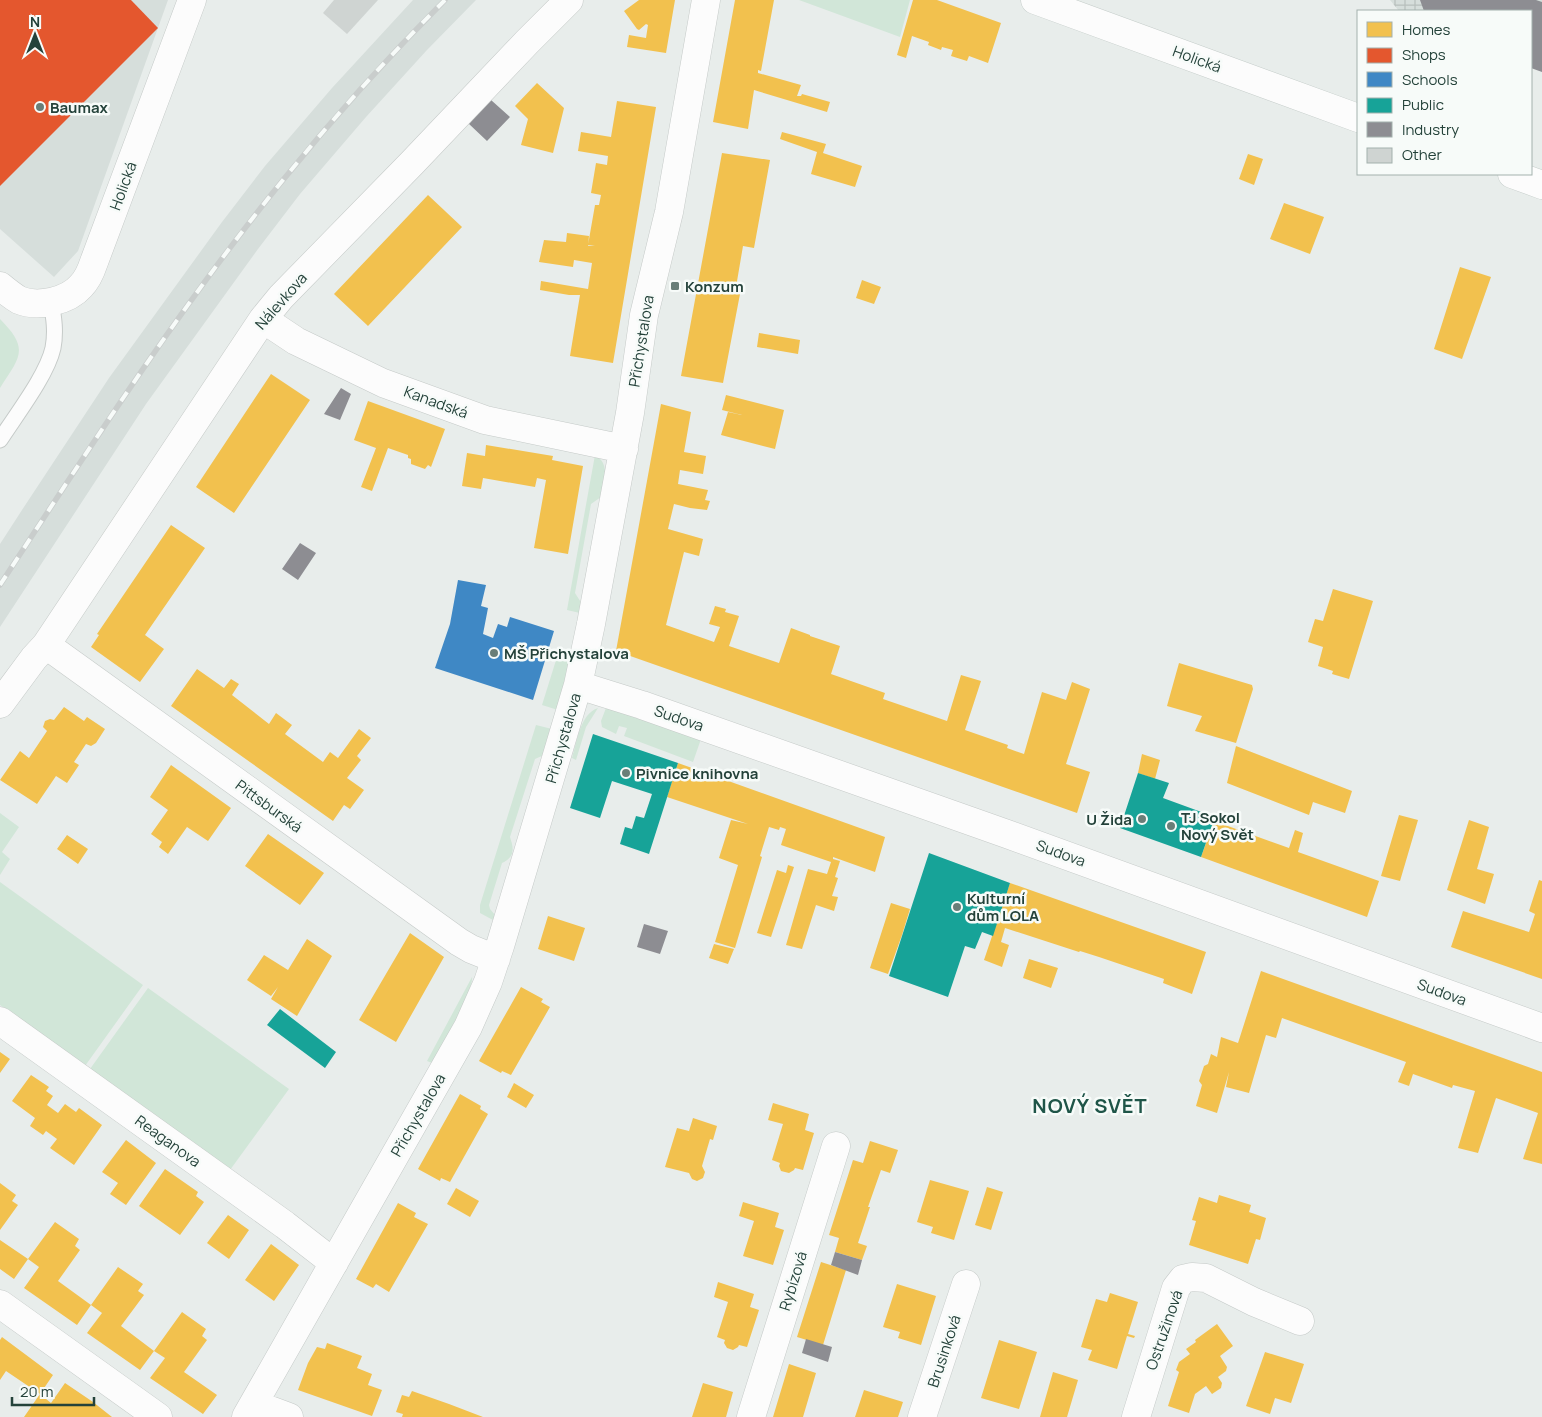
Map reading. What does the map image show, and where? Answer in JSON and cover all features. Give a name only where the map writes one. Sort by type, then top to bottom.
[{"type":"street","name":"Holická","points":[[0,286],[20,300],[40,303],[51,302],[74,292],[82,286],[89,275],[192,0]]},
{"type":"street","name":"Nálevkova","points":[[0,704],[46,645],[263,318],[281,297],[569,0]]},
{"type":"street","name":"Přichystalova","points":[[250,1410],[468,1027],[496,959],[562,745],[578,685],[624,448],[644,315],[669,212],[706,0]]},
{"type":"street","name":"Holická","points":[[1035,0],[1357,118]]},
{"type":"street","points":[[1515,175],[1542,185]]},
{"type":"street","name":"Kanadská","points":[[263,318],[296,341],[383,383],[485,420],[624,448]]},
{"type":"street","name":"Pittsburská","points":[[46,645],[459,942],[496,959]]},
{"type":"street","name":"Sudova","points":[[578,685],[642,705],[1008,834],[1542,1028]]},
{"type":"street","name":"Reaganova","points":[[0,1021],[285,1225],[334,1263]]},
{"type":"street","name":"Rybízová","points":[[751,1417],[836,1146]]},
{"type":"street","name":"Ostružinová","points":[[1136,1417],[1176,1288],[1183,1279],[1192,1277],[1206,1278],[1254,1302],[1300,1321]]},
{"type":"street","name":"Brusinková","points":[[922,1417],[966,1284]]},
{"type":"street","points":[[0,1304],[158,1417]]},
{"type":"street","points":[[250,1410],[289,1417]]},
{"type":"lane","points":[[0,440],[44,371],[50,357],[55,326],[51,302]]},
{"type":"shaded area","points":[[0,0],[168,0],[78,251],[54,277],[0,229]]},
{"type":"shaded area","points":[[413,0],[476,0],[366,117],[300,194],[258,249],[146,404],[0,627],[0,544],[22,510],[109,378],[222,222],[265,166],[332,88]]},
{"type":"shaded area","points":[[1390,0],[1542,0],[1542,69],[1532,65],[1532,10],[1398,10]]},
{"type":"green space","points":[[799,0],[910,0],[900,37]]},
{"type":"green space","points":[[0,319],[15,338],[19,353],[13,368],[0,388]]},
{"type":"green space","points":[[595,455],[603,463],[605,479],[601,497],[591,504],[575,593],[582,604],[580,613],[567,610]]},
{"type":"green space","points":[[566,649],[572,649],[558,710],[542,705],[557,657],[559,653]]},
{"type":"green space","points":[[598,708],[586,727],[576,760],[572,758],[580,729],[587,716]]},
{"type":"green space","points":[[606,708],[701,739],[693,762],[624,736],[627,728],[619,726],[616,734],[602,727],[601,721]]},
{"type":"green space","points":[[536,725],[552,729],[544,755],[535,759],[510,837],[512,852],[509,858],[502,863],[489,905],[495,915],[493,920],[480,913],[480,905]]},
{"type":"green space","points":[[0,813],[19,827],[2,852],[10,859],[0,875]]},
{"type":"green space","points":[[0,882],[143,985],[85,1066],[0,1005]]},
{"type":"green space","points":[[472,977],[468,994],[449,1033],[432,1063],[427,1061]]},
{"type":"green space","points":[[148,988],[289,1089],[230,1170],[90,1069]]},
{"type":"building: Homes","points":[[639,0],[675,0],[666,53],[627,47],[629,35],[646,38],[648,25],[646,24],[639,30],[637,29],[624,11]]},
{"type":"building: Homes","points":[[735,0],[774,0],[761,71],[758,70],[758,73],[801,85],[797,96],[802,94],[830,102],[827,112],[754,90],[748,129],[713,122]]},
{"type":"building: Homes","points":[[913,0],[937,0],[1001,23],[988,63],[969,56],[967,61],[951,56],[953,50],[942,47],[941,50],[928,45],[929,42],[912,36],[906,58],[897,55]]},
{"type":"building: Homes","points":[[537,83],[564,108],[553,153],[521,145],[528,119],[515,106]]},
{"type":"building: Homes","points":[[617,101],[656,107],[613,363],[570,356],[580,295],[540,290],[541,281],[588,289],[592,263],[574,260],[573,267],[539,262],[544,240],[566,242],[567,233],[589,236],[588,244],[595,205],[599,205],[601,195],[591,193],[596,163],[607,165],[608,156],[578,151],[581,132],[611,137]]},
{"type":"building: Homes","points":[[782,132],[826,144],[823,153],[862,166],[855,187],[811,174],[817,152],[780,139]]},
{"type":"building: Homes","points":[[722,153],[770,160],[754,248],[743,246],[735,293],[740,294],[723,383],[681,376]]},
{"type":"building: Homes","points":[[1248,154],[1263,159],[1254,185],[1239,179]]},
{"type":"building: Homes","points":[[428,195],[462,227],[368,326],[334,294]]},
{"type":"building: Homes","points":[[1284,203],[1324,217],[1310,254],[1270,239]]},
{"type":"building: Homes","points":[[1460,267],[1491,277],[1462,359],[1434,349]]},
{"type":"building: Homes","points":[[862,280],[881,287],[874,304],[856,298]]},
{"type":"building: Homes","points":[[759,333],[800,340],[798,354],[757,347]]},
{"type":"building: Homes","points":[[271,374],[310,400],[234,513],[196,487]]},
{"type":"building: Homes","points":[[726,395],[784,410],[775,449],[721,435],[728,412],[742,415],[722,410]]},
{"type":"building: Homes","points":[[368,401],[445,429],[431,467],[428,465],[425,469],[411,464],[411,459],[408,458],[408,455],[388,448],[372,491],[361,487],[376,448],[354,440]]},
{"type":"building: Homes","points":[[661,404],[691,412],[684,452],[706,456],[703,474],[680,470],[678,484],[708,490],[705,500],[710,501],[707,510],[674,504],[668,529],[703,539],[699,556],[684,552],[666,625],[714,642],[720,627],[709,624],[715,606],[726,609],[725,612],[739,616],[729,646],[779,663],[791,628],[840,646],[831,674],[885,693],[883,699],[947,721],[961,675],[981,681],[965,730],[1008,745],[1007,748],[1024,754],[1042,692],[1066,700],[1072,682],[1090,689],[1066,764],[1090,772],[1077,813],[616,651]]},
{"type":"building: Homes","points":[[486,445],[553,456],[552,460],[583,466],[568,554],[534,548],[546,480],[537,478],[535,487],[483,478],[481,489],[462,486],[467,453],[485,456]]},
{"type":"building: Homes","points":[[171,525],[205,548],[145,635],[164,649],[140,682],[91,647],[99,635],[97,634]]},
{"type":"building: Homes","points":[[1333,589],[1373,601],[1349,679],[1332,674],[1333,671],[1318,666],[1323,647],[1308,642],[1315,619],[1323,621]]},
{"type":"building: Homes","points":[[1179,663],[1252,685],[1253,689],[1236,743],[1195,731],[1202,716],[1167,706]]},
{"type":"building: Homes","points":[[197,669],[224,688],[231,679],[239,684],[232,695],[269,724],[276,713],[292,725],[285,734],[323,762],[330,752],[338,758],[359,729],[371,738],[357,756],[361,760],[347,778],[364,790],[350,809],[344,805],[333,821],[171,706]]},
{"type":"building: Homes","points":[[64,707],[84,721],[87,717],[105,729],[96,743],[91,746],[86,744],[74,762],[79,765],[67,783],[56,776],[37,804],[0,780],[20,751],[29,758],[47,731],[43,727],[45,721],[54,720]]},
{"type":"building: Homes","points":[[1236,746],[1352,791],[1345,813],[1313,802],[1309,815],[1227,783]]},
{"type":"building: Homes","points":[[1142,754],[1160,760],[1155,779],[1138,773]]},
{"type":"building: Homes","points":[[678,763],[885,837],[875,872],[833,857],[833,859],[840,861],[835,877],[838,878],[832,896],[838,897],[834,911],[816,905],[802,949],[786,945],[808,869],[827,874],[831,862],[781,845],[786,829],[780,827],[779,830],[769,827],[735,948],[715,942],[738,865],[719,858],[731,820],[748,824],[667,797]]},
{"type":"building: Homes","points":[[171,765],[231,808],[208,841],[187,827],[168,854],[159,847],[162,842],[151,834],[168,810],[150,797]]},
{"type":"building: Homes","points":[[1399,815],[1418,820],[1400,881],[1381,876]]},
{"type":"building: Homes","points":[[1469,820],[1489,827],[1477,869],[1494,874],[1485,904],[1447,890]]},
{"type":"building: Homes","points":[[1214,821],[1289,848],[1295,830],[1303,833],[1298,852],[1379,881],[1367,917],[1201,857]]},
{"type":"building: Homes","points":[[268,834],[324,873],[300,905],[245,866]]},
{"type":"building: Homes","points":[[67,835],[88,849],[78,864],[57,849]]},
{"type":"building: Homes","points":[[788,865],[794,867],[771,937],[757,933],[777,870],[786,873]]},
{"type":"building: Homes","points":[[1539,880],[1542,881],[1542,979],[1451,947],[1463,911],[1529,932],[1535,914],[1529,911]]},
{"type":"building: Homes","points":[[1010,883],[1206,952],[1192,994],[1163,983],[1164,979],[1005,928],[1001,942],[1009,945],[1002,967],[984,960]]},
{"type":"building: Homes","points":[[891,903],[910,909],[888,974],[870,968]]},
{"type":"building: Homes","points":[[548,916],[585,928],[574,961],[538,949]]},
{"type":"building: Homes","points":[[410,933],[444,957],[396,1042],[359,1020]]},
{"type":"building: Homes","points":[[307,939],[332,956],[297,1016],[271,999],[278,987],[271,996],[247,980],[264,955],[288,970]]},
{"type":"building: Homes","points":[[714,944],[734,949],[728,964],[709,958]]},
{"type":"building: Homes","points":[[1029,959],[1058,968],[1051,988],[1023,978]]},
{"type":"building: Homes","points":[[1261,971],[1542,1072],[1542,1164],[1523,1159],[1538,1113],[1496,1098],[1478,1153],[1458,1148],[1475,1091],[1453,1085],[1452,1088],[1413,1074],[1409,1086],[1398,1082],[1406,1062],[1282,1018],[1276,1038],[1266,1035],[1249,1093],[1226,1087],[1229,1072],[1217,1113],[1196,1106],[1202,1085],[1199,1081],[1204,1066],[1208,1064],[1211,1054],[1217,1057],[1221,1037],[1238,1043]]},
{"type":"building: Homes","points":[[521,987],[543,999],[541,1002],[550,1007],[511,1075],[502,1071],[501,1073],[479,1061]]},
{"type":"building: Homes","points":[[0,1052],[10,1059],[0,1073]]},
{"type":"building: Homes","points":[[31,1075],[49,1087],[46,1091],[53,1096],[47,1105],[58,1113],[65,1104],[76,1112],[79,1108],[102,1125],[74,1165],[50,1148],[57,1139],[46,1131],[43,1135],[30,1126],[35,1118],[12,1101]]},
{"type":"building: Homes","points":[[514,1083],[534,1095],[526,1108],[507,1097]]},
{"type":"building: Homes","points":[[460,1094],[481,1106],[480,1109],[488,1114],[450,1182],[441,1178],[440,1181],[418,1169]]},
{"type":"building: Homes","points":[[773,1103],[809,1114],[805,1130],[814,1133],[803,1170],[795,1168],[789,1173],[781,1171],[780,1163],[772,1160],[783,1124],[768,1120]]},
{"type":"building: Homes","points":[[693,1118],[717,1126],[713,1140],[710,1139],[702,1166],[705,1172],[703,1178],[697,1181],[692,1179],[689,1173],[665,1167],[677,1128],[689,1131]]},
{"type":"building: Homes","points":[[126,1140],[156,1163],[126,1205],[110,1194],[118,1183],[102,1172]]},
{"type":"building: Homes","points":[[870,1141],[898,1150],[890,1173],[881,1170],[868,1207],[870,1207],[858,1243],[867,1246],[862,1260],[835,1252],[839,1238],[829,1235],[853,1160],[863,1163]]},
{"type":"building: Homes","points":[[165,1169],[198,1192],[196,1196],[204,1202],[180,1235],[139,1206]]},
{"type":"building: Homes","points":[[930,1180],[969,1191],[954,1240],[931,1233],[933,1227],[917,1222]]},
{"type":"building: Homes","points":[[0,1183],[16,1195],[12,1201],[18,1205],[0,1230]]},
{"type":"building: Homes","points":[[987,1187],[1003,1192],[991,1230],[975,1225]]},
{"type":"building: Homes","points":[[456,1188],[479,1201],[470,1217],[447,1204]]},
{"type":"building: Homes","points":[[1219,1195],[1251,1205],[1249,1212],[1266,1218],[1260,1240],[1256,1239],[1248,1264],[1189,1245],[1196,1221],[1192,1220],[1199,1197],[1217,1203]]},
{"type":"building: Homes","points":[[743,1202],[779,1213],[775,1227],[784,1230],[773,1265],[743,1256],[754,1221],[739,1216]]},
{"type":"building: Homes","points":[[398,1203],[416,1213],[414,1217],[428,1224],[389,1292],[376,1284],[373,1288],[356,1279]]},
{"type":"building: Homes","points":[[228,1215],[249,1230],[229,1259],[207,1243]]},
{"type":"building: Homes","points":[[55,1222],[79,1239],[75,1246],[80,1250],[58,1281],[91,1305],[77,1325],[24,1288],[39,1267],[28,1259]]},
{"type":"building: Homes","points":[[0,1240],[28,1259],[14,1279],[0,1269]]},
{"type":"building: Homes","points":[[271,1244],[299,1265],[274,1301],[245,1280]]},
{"type":"building: Homes","points":[[821,1262],[846,1270],[823,1345],[797,1337]]},
{"type":"building: Homes","points":[[118,1267],[143,1284],[138,1291],[144,1295],[121,1326],[154,1351],[140,1370],[87,1333],[102,1313],[91,1305]]},
{"type":"building: Homes","points":[[718,1282],[754,1294],[750,1307],[759,1310],[747,1347],[739,1345],[733,1350],[727,1348],[724,1343],[725,1340],[717,1337],[728,1302],[714,1297]]},
{"type":"building: Homes","points":[[897,1284],[936,1296],[921,1345],[898,1338],[900,1332],[883,1327]]},
{"type":"building: Homes","points":[[1110,1293],[1138,1302],[1128,1334],[1135,1336],[1134,1338],[1127,1336],[1117,1369],[1088,1360],[1092,1350],[1081,1347],[1096,1299],[1107,1302]]},
{"type":"building: Homes","points":[[182,1312],[206,1329],[202,1336],[207,1340],[184,1372],[217,1395],[203,1414],[150,1378],[165,1358],[154,1351]]},
{"type":"building: Homes","points":[[1217,1324],[1233,1346],[1220,1356],[1227,1367],[1226,1371],[1218,1377],[1222,1383],[1221,1388],[1212,1394],[1206,1386],[1195,1394],[1189,1413],[1168,1406],[1179,1372],[1176,1370],[1179,1362],[1190,1354],[1186,1349]]},
{"type":"building: Homes","points":[[2,1337],[53,1375],[40,1394],[6,1371],[0,1380],[0,1340]]},
{"type":"building: Homes","points":[[999,1340],[1037,1352],[1019,1409],[981,1398]]},
{"type":"building: Homes","points":[[327,1343],[362,1356],[357,1368],[372,1374],[368,1385],[382,1390],[372,1416],[298,1390],[308,1363],[317,1347],[325,1349]]},
{"type":"building: Homes","points":[[1265,1352],[1304,1364],[1291,1403],[1275,1398],[1270,1414],[1246,1406]]},
{"type":"building: Homes","points":[[789,1364],[816,1373],[803,1417],[773,1417]]},
{"type":"building: Homes","points":[[1053,1372],[1078,1380],[1067,1417],[1040,1417]]},
{"type":"building: Homes","points":[[65,1383],[112,1417],[24,1417],[40,1394],[51,1403]]},
{"type":"building: Homes","points":[[703,1383],[733,1392],[726,1417],[692,1417]]},
{"type":"building: Homes","points":[[864,1390],[903,1402],[898,1417],[855,1417]]},
{"type":"building: Homes","points":[[412,1391],[483,1417],[402,1417],[403,1414],[396,1412],[402,1395],[409,1397]]},
{"type":"building: Shops","name":"Baumax","points":[[0,0],[131,0],[158,28],[0,186]]},
{"type":"building: Schools","name":"MŠ Přichystalova","points":[[458,580],[486,585],[481,606],[488,608],[483,634],[493,638],[498,624],[507,627],[510,617],[554,631],[533,700],[435,668],[450,624]]},
{"type":"building: Public","points":[[593,734],[678,763],[649,854],[620,844],[625,827],[632,829],[636,816],[644,818],[652,794],[612,781],[600,818],[570,808]]},
{"type":"building: Public","points":[[1138,773],[1169,783],[1163,798],[1215,817],[1201,857],[1120,828]]},
{"type":"building: Public","name":"Kulturní dům LOLA","points":[[929,853],[1010,883],[993,936],[982,932],[975,949],[965,946],[948,997],[889,976]]},
{"type":"building: Public","points":[[280,1009],[336,1052],[325,1068],[267,1025]]},
{"type":"building: Industry","points":[[1420,0],[1536,0],[1542,2],[1542,72],[1532,68],[1532,10],[1424,10]]},
{"type":"building: Industry","points":[[491,100],[510,117],[487,141],[468,123]]},
{"type":"building: Industry","points":[[341,388],[351,394],[340,420],[324,414]]},
{"type":"building: Industry","points":[[300,543],[316,553],[298,580],[282,569]]},
{"type":"building: Industry","points":[[644,924],[668,931],[660,954],[637,947]]},
{"type":"building: Industry","points":[[835,1252],[862,1260],[858,1275],[831,1265]]},
{"type":"building: Industry","points":[[806,1339],[832,1347],[828,1362],[802,1353]]},
{"type":"building: Other","points":[[334,0],[378,0],[347,34],[323,13]]},
{"type":"railway","points":[[0,585],[136,379],[245,228],[342,110],[382,65],[445,0]]},
{"type":"place","name":"Baumax","points":[[40,107]]},
{"type":"place","name":"Konzum","points":[[675,286]]},
{"type":"place","name":"MŠ Přichystalova","points":[[494,653]]},
{"type":"place","name":"Pivnice knihovna","points":[[626,773]]},
{"type":"place","name":"U Žida","points":[[1142,819]]},
{"type":"place","name":"TJ Sokol Nový Svět","points":[[1171,826]]},
{"type":"place","name":"Kulturní dům LOLA","points":[[957,907]]},
{"type":"district","name":"NOVÝ SVĚT","points":[[1090,1105]]}]
